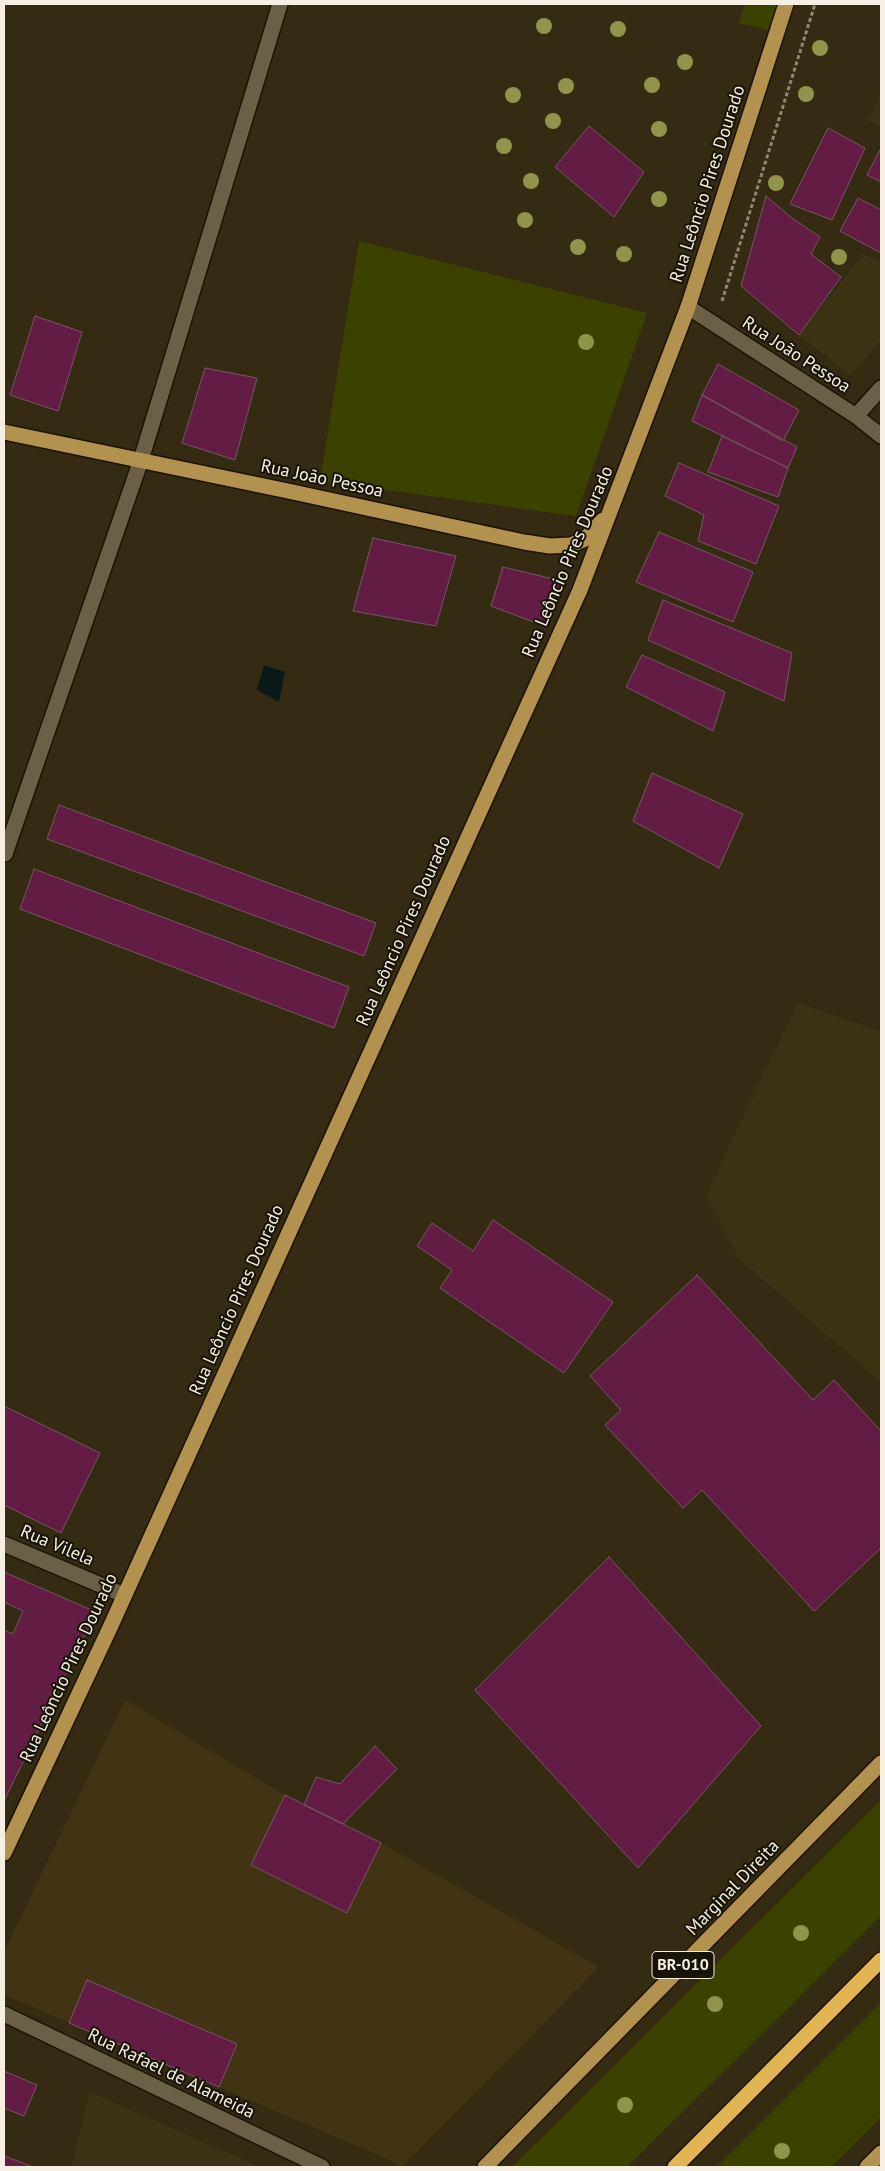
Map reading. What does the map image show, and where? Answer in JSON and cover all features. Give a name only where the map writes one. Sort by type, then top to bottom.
[{"type":"highway","points":[[675,2167],[881,1960]]},
{"type":"main road","name":"Rua Leôncio Pires Dourado","points":[[4,1853],[124,1595],[571,608],[615,502],[688,307],[786,4]]},
{"type":"main road","name":"Rua João Pessoa","points":[[4,432],[550,546],[571,545],[585,539],[600,524],[615,502]]},
{"type":"main road","name":"Marginal Direita","points":[[486,2167],[881,1763]]},
{"type":"main road","points":[[867,2167],[881,2153]]},
{"type":"street","points":[[4,854],[141,460],[280,4]]},
{"type":"street","name":"Rua João Pessoa","points":[[688,307],[856,416],[881,436]]},
{"type":"street","points":[[856,416],[881,388]]},
{"type":"street","name":"Rua Vilela","points":[[4,1544],[124,1595]]},
{"type":"street","name":"Rua Rafael de Alameida","points":[[4,2014],[322,2167]]},
{"type":"path","points":[[714,324],[815,4]]},
{"type":"shaded area","points":[[264,665],[285,672],[279,702],[257,690]]},
{"type":"shaded area","points":[[125,1700],[285,1795],[381,1843],[599,1967],[403,2166],[4,1995],[4,1952]]},
{"type":"green space","points":[[745,4],[781,4],[772,31],[739,23]]},
{"type":"green space","points":[[359,241],[647,313],[576,516],[320,481]]},
{"type":"green space","points":[[881,1800],[881,1916],[627,2167],[512,2167]]},
{"type":"green space","points":[[881,2003],[881,2117],[831,2167],[717,2167]]},
{"type":"sand","points":[[881,89],[881,127],[869,121]]},
{"type":"sand","points":[[863,254],[881,263],[881,339],[851,376],[799,335]]},
{"type":"sand","points":[[798,1003],[881,1031],[881,1382],[739,1259],[706,1194]]},
{"type":"sand","points":[[90,2092],[260,2167],[71,2167]]},
{"type":"building","points":[[589,126],[644,172],[614,217],[555,167]]},
{"type":"building","points":[[828,128],[865,148],[832,220],[790,204]]},
{"type":"building","points":[[881,148],[881,182],[867,175]]},
{"type":"building","points":[[766,196],[792,218],[820,237],[811,254],[841,277],[799,335],[741,286]]},
{"type":"building","points":[[858,198],[881,210],[881,253],[840,231]]},
{"type":"building","points":[[35,316],[82,332],[58,411],[10,395]]},
{"type":"building","points":[[718,364],[799,410],[783,441],[702,395]]},
{"type":"building","points":[[205,368],[257,378],[235,460],[182,443]]},
{"type":"building","points":[[702,395],[797,447],[788,468],[692,421]]},
{"type":"building","points":[[722,436],[788,468],[778,497],[708,472]]},
{"type":"building","points":[[679,463],[779,506],[756,564],[698,541],[704,515],[665,496]]},
{"type":"building","points":[[659,532],[753,572],[733,622],[636,582]]},
{"type":"building","points":[[373,538],[456,556],[436,626],[353,611]]},
{"type":"building","points":[[503,567],[566,582],[544,626],[491,606]]},
{"type":"building","points":[[663,600],[792,653],[784,701],[648,640]]},
{"type":"building","points":[[642,655],[725,692],[713,731],[626,687]]},
{"type":"building","points":[[652,773],[743,814],[719,868],[633,821]]},
{"type":"building","points":[[59,805],[376,923],[364,956],[47,839]]},
{"type":"building","points":[[34,869],[349,987],[334,1028],[20,909]]},
{"type":"building","points":[[493,1220],[613,1302],[564,1373],[440,1288],[452,1270],[417,1246],[432,1223],[473,1251]]},
{"type":"building","points":[[697,1275],[813,1400],[834,1380],[881,1431],[881,1548],[814,1611],[702,1490],[683,1508],[605,1425],[621,1410],[590,1376]]},
{"type":"building","points":[[4,1406],[100,1453],[61,1533],[4,1505]]},
{"type":"building","points":[[609,1557],[761,1726],[638,1868],[475,1690]]},
{"type":"building","points":[[4,1572],[96,1612],[4,1801]]},
{"type":"building","points":[[4,1602],[23,1611],[13,1634],[4,1630]]},
{"type":"building","points":[[375,1746],[397,1769],[343,1824],[304,1805],[316,1777],[340,1784]]},
{"type":"building","points":[[285,1795],[381,1843],[347,1913],[251,1865]]},
{"type":"building","points":[[87,1980],[237,2044],[219,2087],[69,2023]]},
{"type":"building","points":[[4,2071],[37,2085],[24,2116],[4,2108]]},
{"type":"building","points":[[4,2156],[31,2166],[4,2167]]}]
